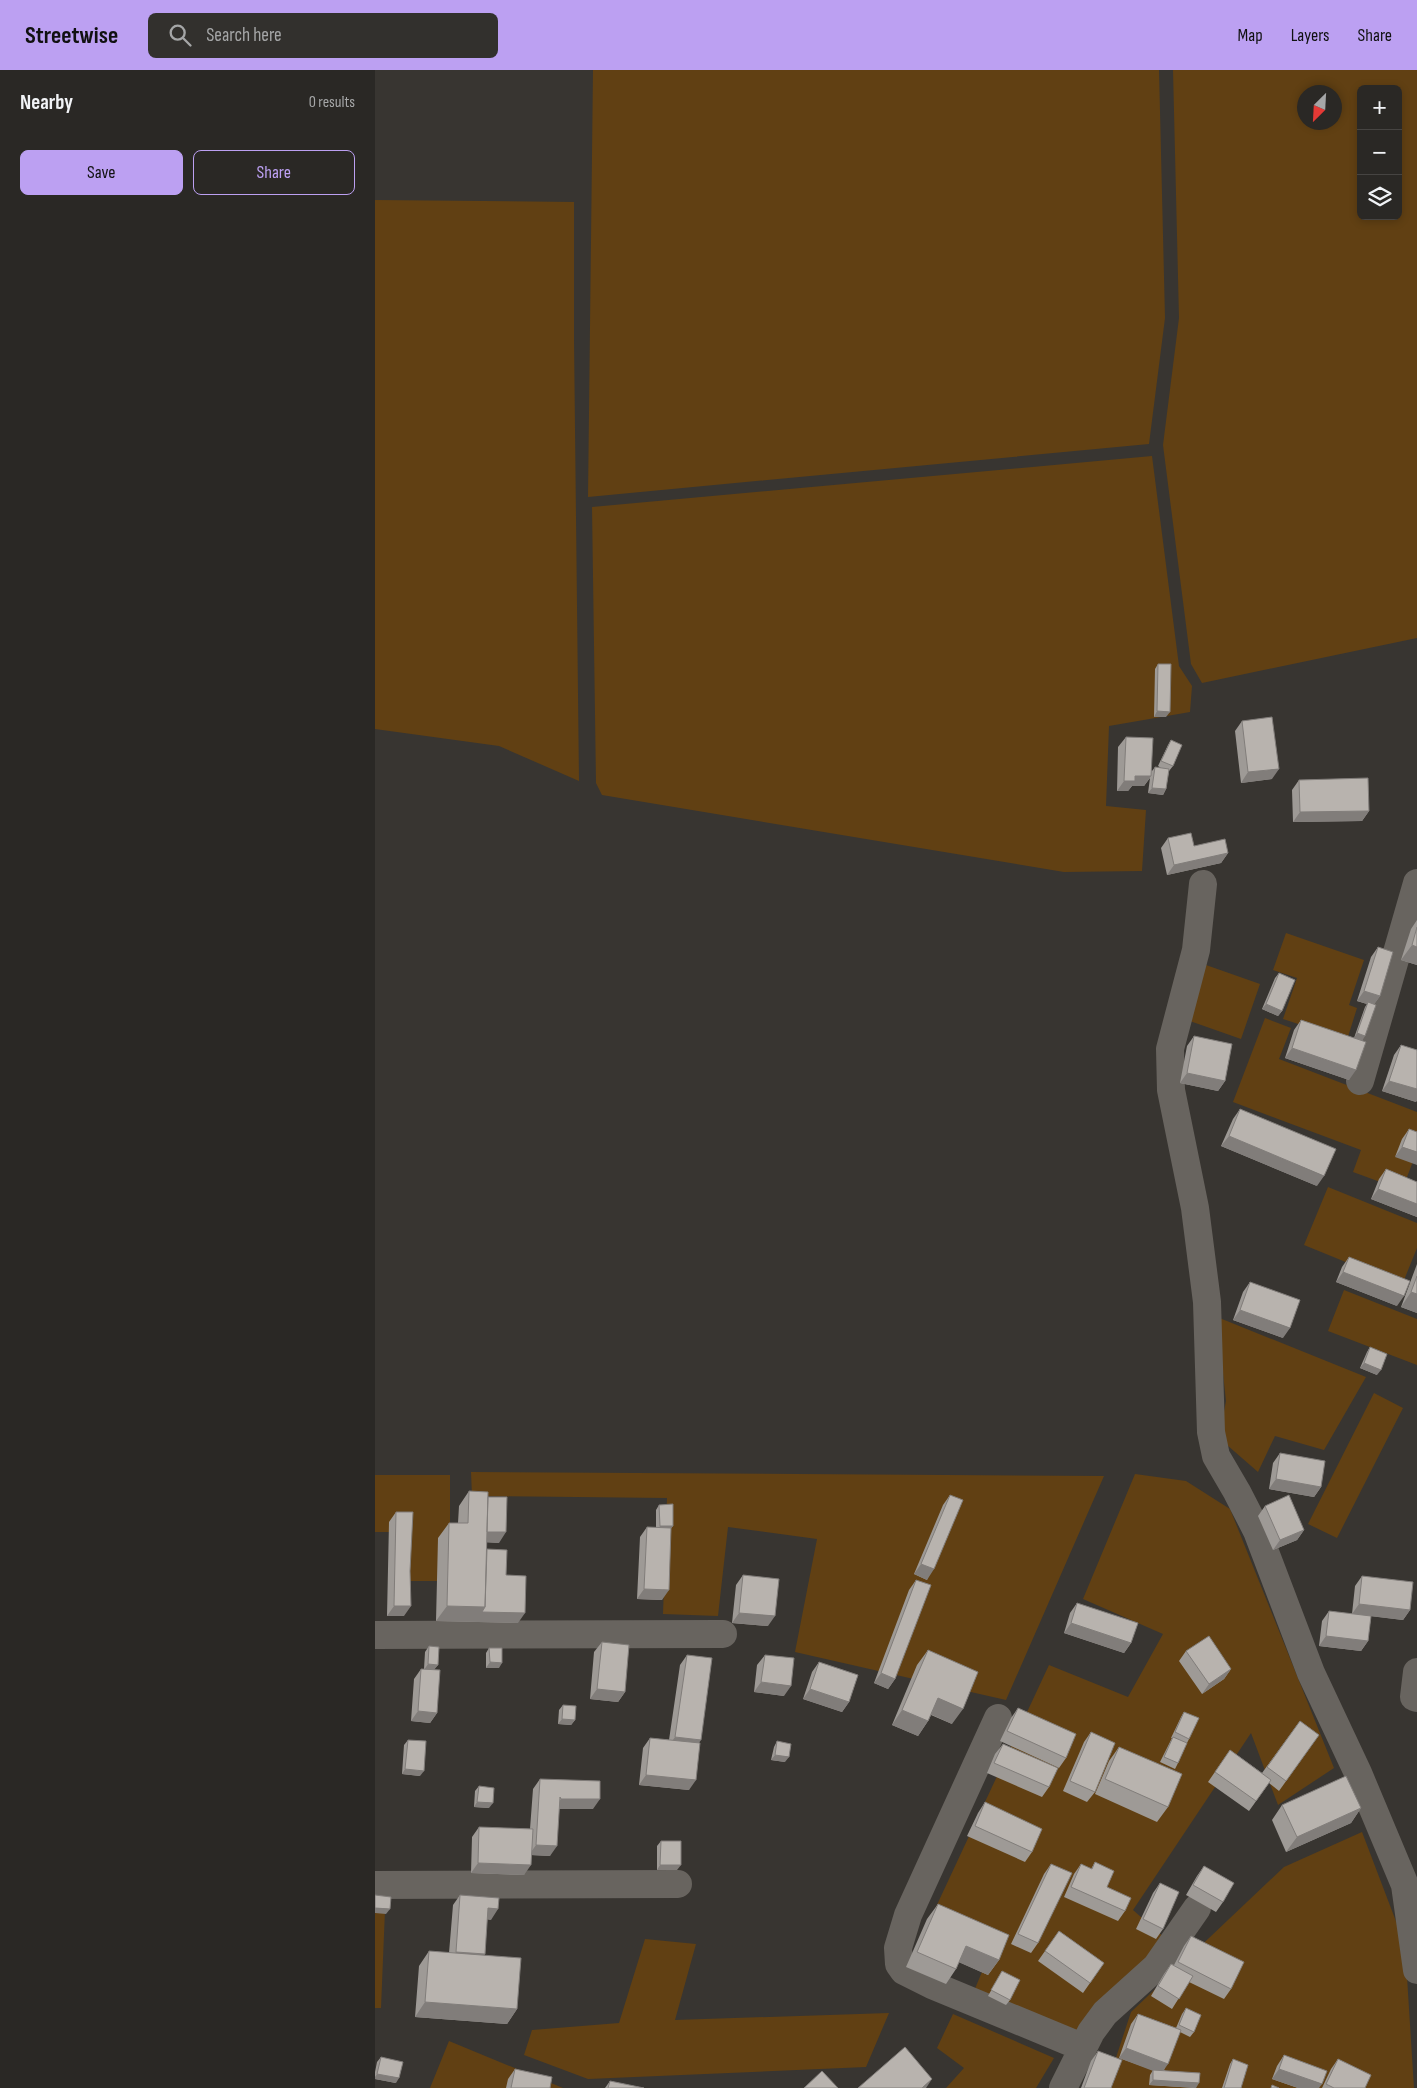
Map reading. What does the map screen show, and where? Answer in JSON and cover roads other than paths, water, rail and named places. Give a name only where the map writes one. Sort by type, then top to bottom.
[{"type":"street","points":[[1360,1081],[1417,883]]},
{"type":"street","points":[[1203,884],[1197,950],[1170,1050],[1171,1082],[1195,1208],[1207,1302],[1211,1432],[1216,1456],[1257,1531],[1311,1673],[1358,1773],[1405,1885],[1417,1970]]},
{"type":"street","points":[[375,1635],[723,1634]]},
{"type":"street","points":[[1417,1672],[1414,1697],[1417,1698]]},
{"type":"street","points":[[998,1718],[908,1915],[898,1948],[899,1964],[904,1971],[931,1985],[1082,2047]]},
{"type":"street","points":[[375,1885],[678,1884]]},
{"type":"street","points":[[1063,2088],[1082,2047],[1105,2013],[1156,1967],[1197,1908]]}]
